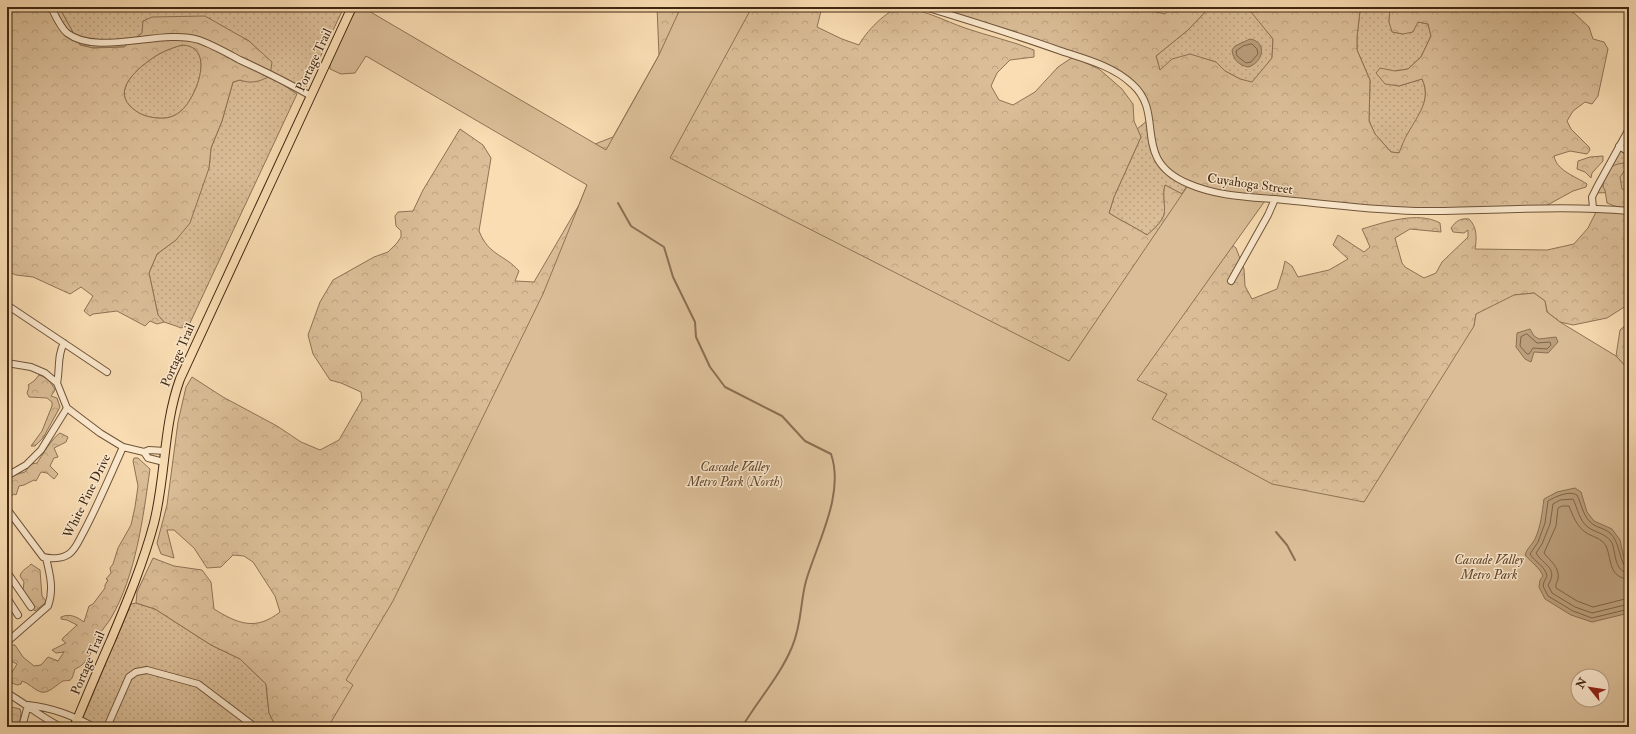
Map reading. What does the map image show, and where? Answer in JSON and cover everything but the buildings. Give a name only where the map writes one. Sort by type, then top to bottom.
[{"type":"main road","name":"Portage Trail","points":[[74,727],[126,606],[142,562],[154,522],[170,414],[180,380],[352,7]]},
{"type":"street","points":[[51,7],[66,32],[80,39],[94,42],[123,42],[177,36],[199,40],[284,80],[311,96]]},
{"type":"street","name":"Cuyahoga Street","points":[[925,7],[1041,44],[1116,72],[1136,88],[1145,101],[1152,149],[1159,163],[1170,174],[1188,184],[1206,190],[1275,199],[1420,211],[1594,208],[1629,211]]},
{"type":"street","points":[[1594,208],[1592,198],[1594,193],[1629,128]]},
{"type":"street","points":[[1619,146],[1629,152]]},
{"type":"street","points":[[1231,281],[1268,215],[1275,199]]},
{"type":"street","points":[[7,304],[107,372]]},
{"type":"street","points":[[57,383],[59,375],[59,354],[64,343]]},
{"type":"street","points":[[8,362],[31,367],[45,373],[57,383],[67,408],[100,433],[123,447],[144,452],[149,450],[165,451]]},
{"type":"street","points":[[7,475],[26,464],[40,450],[67,408]]},
{"type":"street","name":"White Pine Drive","points":[[46,558],[65,556],[71,553],[98,503],[123,447]]},
{"type":"street","points":[[144,452],[148,458],[164,462]]},
{"type":"street","points":[[7,509],[36,550],[46,558],[51,579],[51,598],[48,606],[7,642]]},
{"type":"street","points":[[7,572],[31,608]]},
{"type":"street","points":[[7,598],[18,615]]},
{"type":"street","points":[[107,727],[129,677],[136,672],[144,670],[166,674],[198,684],[255,727]]},
{"type":"street","points":[[7,694],[28,705],[42,718],[61,727]]},
{"type":"street","points":[[28,705],[48,707],[77,718],[94,727]]},
{"type":"street","points":[[22,727],[28,705]]},
{"type":"green space","points":[[7,7],[59,7],[80,45],[93,48],[124,47],[142,33],[143,21],[152,17],[205,16],[249,41],[272,62],[270,76],[255,82],[240,80],[233,82],[222,121],[211,148],[209,168],[190,223],[176,240],[157,254],[149,273],[158,315],[164,322],[157,324],[150,321],[145,326],[117,311],[93,314],[90,316],[84,311],[93,296],[81,287],[70,294],[33,277],[16,275],[7,271]],"holes":[[[182,45],[192,48],[198,54],[201,62],[200,73],[198,84],[188,103],[182,110],[170,117],[157,118],[142,115],[130,106],[125,99],[124,91],[132,76],[138,69],[159,54],[168,50]]]},
{"type":"green space","points":[[59,7],[344,7],[305,89],[271,72],[258,50],[249,41],[234,34],[142,33],[124,47],[93,48],[80,45]]},
{"type":"green space","name":"Cascade Valley Metro Park (North)","points":[[357,7],[362,7],[606,150],[658,57],[681,7],[752,7],[670,158],[1069,361],[1189,184],[1201,189],[1267,198],[1137,380],[1167,394],[1152,419],[1272,484],[1364,502],[1474,326],[1476,314],[1514,295],[1534,293],[1545,301],[1547,312],[1560,322],[1616,356],[1629,370],[1629,727],[328,727],[353,685],[346,680],[393,601],[543,294],[587,185],[366,56],[355,73],[341,74],[330,69],[330,63]]},
{"type":"green space","points":[[657,7],[703,7],[706,9],[711,7],[728,7],[733,10],[747,9],[748,7],[822,7],[817,27],[859,45],[871,28],[890,12],[901,8],[917,10],[965,28],[1034,50],[1034,57],[1010,60],[997,73],[991,86],[999,100],[1013,105],[1035,92],[1058,67],[1073,57],[1099,69],[1122,89],[1133,104],[1134,121],[1141,137],[1114,197],[1109,213],[1147,235],[1163,218],[1165,208],[1165,185],[1182,194],[1188,184],[1169,172],[1158,158],[1152,142],[1146,107],[1142,95],[1137,88],[1120,74],[1090,60],[925,7],[1145,7],[1148,10],[1165,14],[1171,7],[1212,7],[1207,10],[1188,30],[1156,56],[1160,70],[1172,59],[1190,54],[1216,62],[1225,71],[1240,79],[1252,82],[1272,58],[1273,39],[1247,7],[1362,7],[1360,11],[1357,50],[1370,80],[1369,121],[1375,134],[1391,152],[1399,153],[1405,138],[1425,100],[1425,86],[1422,79],[1399,86],[1385,84],[1376,73],[1380,68],[1395,71],[1408,69],[1421,57],[1431,36],[1428,24],[1418,22],[1413,32],[1403,34],[1392,32],[1389,22],[1390,7],[1563,7],[1573,12],[1589,27],[1593,39],[1604,42],[1608,49],[1598,96],[1592,104],[1585,102],[1573,111],[1567,121],[1571,129],[1589,147],[1590,150],[1587,154],[1570,151],[1554,156],[1559,166],[1567,173],[1587,184],[1586,187],[1573,191],[1542,208],[1422,211],[1362,207],[1217,193],[1211,205],[1210,223],[1216,232],[1236,248],[1244,269],[1245,286],[1252,299],[1277,289],[1285,261],[1292,266],[1298,277],[1329,270],[1348,259],[1333,245],[1338,235],[1364,252],[1370,247],[1362,229],[1391,221],[1422,218],[1440,223],[1441,232],[1410,229],[1395,238],[1402,263],[1405,267],[1424,278],[1436,273],[1442,262],[1468,237],[1468,230],[1464,233],[1453,232],[1451,228],[1461,220],[1469,219],[1474,226],[1476,237],[1475,249],[1547,250],[1574,244],[1588,228],[1598,208],[1629,211],[1629,304],[1607,318],[1573,325],[1560,322],[1547,312],[1545,301],[1534,293],[1514,295],[1517,306],[1529,319],[1530,329],[1517,333],[1511,349],[1500,340],[1495,328],[1481,312],[1476,314],[1474,326],[1477,339],[1492,369],[1487,398],[1462,412],[1440,406],[1399,456],[1385,487],[1366,505],[1353,508],[1283,503],[1275,512],[1313,531],[1327,541],[1328,545],[1317,552],[1268,524],[1256,521],[1241,523],[1193,574],[1170,620],[1103,727],[276,727],[269,713],[266,684],[240,659],[211,645],[155,609],[136,603],[137,592],[153,558],[174,566],[202,570],[211,582],[214,609],[239,622],[263,622],[280,612],[275,596],[253,562],[244,556],[233,555],[221,567],[207,568],[194,548],[174,530],[167,530],[174,558],[161,554],[157,543],[167,505],[178,422],[186,387],[192,377],[223,397],[277,426],[301,442],[320,450],[339,440],[362,400],[361,392],[330,380],[313,354],[308,335],[320,302],[333,280],[374,257],[388,252],[397,243],[401,237],[401,231],[396,226],[395,216],[398,212],[413,211],[423,190],[460,129],[483,145],[491,158],[479,231],[487,245],[492,250],[519,271],[515,281],[534,282],[579,205],[589,180],[590,173],[606,150],[595,144],[613,137],[659,55]]},
{"type":"green space","points":[[1212,7],[1249,8],[1273,39],[1272,58],[1252,83],[1240,79],[1225,71],[1216,62],[1205,59],[1160,71],[1156,56],[1188,30],[1207,10]]},
{"type":"green space","points":[[1362,7],[1390,7],[1389,22],[1393,32],[1403,34],[1418,22],[1428,24],[1431,36],[1421,57],[1408,69],[1395,71],[1399,86],[1422,79],[1425,89],[1423,108],[1403,144],[1400,153],[1391,152],[1375,134],[1369,121],[1370,80],[1357,50],[1360,11]]},
{"type":"green space","points":[[182,45],[192,48],[198,54],[201,62],[198,84],[188,103],[182,110],[167,118],[142,115],[130,106],[125,99],[124,91],[127,84],[138,69],[145,63],[159,54]]},
{"type":"green space","points":[[270,76],[297,94],[189,325],[181,328],[164,322],[158,315],[149,273],[157,254],[176,240],[209,168],[211,148],[222,121],[233,82]]},
{"type":"green space","points":[[1148,120],[1189,184],[1182,194],[1165,185],[1165,208],[1163,218],[1147,235],[1109,213],[1114,197],[1141,137],[1137,129]]},
{"type":"green space","points":[[1629,129],[1629,192],[1594,193]]},
{"type":"green space","points":[[1603,156],[1603,161],[1592,173],[1591,178],[1585,172],[1577,169],[1578,161],[1590,157]]},
{"type":"green space","points":[[1624,163],[1625,170],[1620,177],[1622,189],[1629,192],[1629,208],[1614,206],[1607,203],[1605,190],[1603,187],[1608,170],[1614,165]]},
{"type":"green space","points":[[1629,322],[1629,370],[1616,356],[1620,330]]},
{"type":"green space","points":[[39,375],[52,385],[55,390],[51,396],[57,398],[60,407],[43,438],[35,446],[31,446],[42,431],[52,406],[52,402],[47,398],[29,397],[27,393],[29,387],[28,385]]},
{"type":"green space","points":[[60,433],[68,437],[66,442],[54,448],[58,457],[54,458],[50,466],[58,474],[54,479],[47,473],[41,472],[36,481],[34,480],[19,486],[16,495],[14,494],[7,500],[7,481],[14,475],[25,472],[31,464],[37,463]]},
{"type":"green space","points":[[134,458],[138,458],[150,469],[137,546],[127,583],[111,618],[100,634],[87,660],[80,667],[75,669],[70,680],[63,681],[47,692],[38,691],[22,681],[21,684],[17,685],[12,683],[11,674],[17,664],[13,662],[9,663],[7,655],[10,652],[7,647],[10,645],[15,645],[23,657],[34,666],[41,665],[48,657],[58,661],[64,652],[56,653],[52,650],[66,643],[62,640],[63,638],[77,625],[61,619],[61,617],[67,615],[73,616],[84,622],[89,606],[93,604],[105,588],[108,580],[106,579],[111,573],[110,568],[113,564],[118,548],[131,525],[138,486],[133,461]]},
{"type":"green space","points":[[31,564],[40,570],[42,596],[46,601],[35,611],[31,607],[31,601],[23,590],[24,582],[20,576],[22,572]]},
{"type":"green space","points":[[136,603],[155,609],[211,645],[240,659],[266,684],[269,713],[276,727],[79,727],[131,604]]},
{"type":"green space","points":[[7,706],[20,709],[21,713],[19,727],[14,727],[14,724],[7,721]]},
{"type":"water","points":[[1250,39],[1259,44],[1261,53],[1257,61],[1248,67],[1237,62],[1232,50],[1235,46]]},
{"type":"water","points":[[1530,329],[1534,336],[1539,339],[1556,337],[1558,342],[1548,353],[1534,352],[1531,362],[1525,359],[1516,347],[1517,333]]},
{"type":"water","points":[[1575,488],[1581,492],[1587,512],[1594,521],[1612,529],[1620,540],[1623,554],[1629,568],[1629,613],[1592,622],[1571,615],[1545,599],[1539,587],[1540,580],[1543,576],[1542,573],[1525,555],[1534,541],[1539,529],[1544,499],[1557,492]]},
{"type":"waterway","points":[[618,203],[631,226],[664,247],[673,277],[695,322],[696,337],[710,367],[725,387],[782,416],[805,441],[831,454],[835,485],[832,502],[828,518],[806,581],[798,630],[787,658],[742,727]]},
{"type":"waterway","points":[[1276,532],[1287,545],[1295,560]]},
{"type":"park label","name":"Cascade Valley Metro Park","points":[[1489,568]]}]
